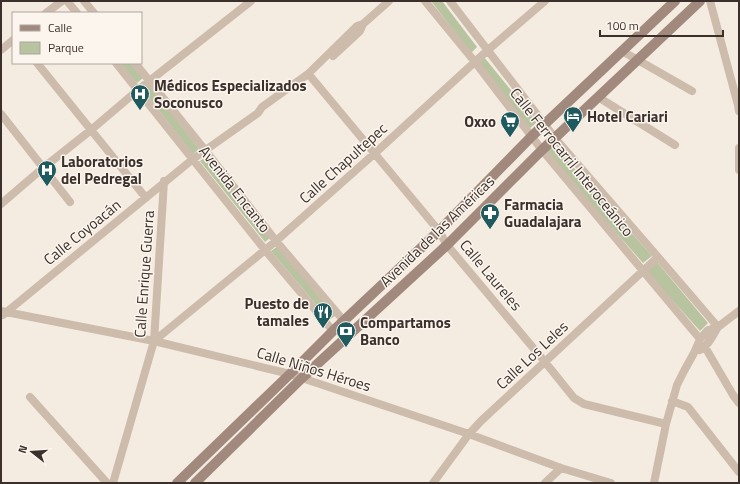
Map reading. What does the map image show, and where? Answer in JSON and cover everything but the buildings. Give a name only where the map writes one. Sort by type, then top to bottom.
[{"type":"main road","name":"Avenida de las Américas","points":[[177,483],[290,374],[332,331],[438,231],[544,124],[675,1]]},
{"type":"main road","name":"Avenida de las Américas","points":[[195,483],[302,378],[447,245],[554,138],[700,1]]},
{"type":"street","points":[[47,12],[62,1]]},
{"type":"street","points":[[67,1],[76,12]]},
{"type":"street","points":[[84,1],[93,12]]},
{"type":"street","points":[[1,204],[138,90],[251,1]]},
{"type":"street","name":"Calle Coyoacán","points":[[3,313],[146,198],[164,181],[258,113],[266,111],[311,77],[360,31],[363,24],[389,1]]},
{"type":"street","name":"Calle Ferrocarril Interoceánico","points":[[425,1],[475,62],[542,150],[700,339]]},
{"type":"street","name":"Calle Ferrocarril Interoceánico","points":[[450,1],[554,138],[658,256],[718,327]]},
{"type":"street","points":[[710,1],[739,111]]},
{"type":"street","name":"Calle Chapultepec","points":[[154,341],[266,250],[541,2]]},
{"type":"street","name":"Calle Coyoacán","points":[[258,113],[262,107],[308,74],[356,26],[363,24]]},
{"type":"street","points":[[1,50],[12,41]]},
{"type":"street","points":[[622,51],[692,91]]},
{"type":"street","points":[[38,64],[146,198]]},
{"type":"street","name":"Avenida Encanto","points":[[117,64],[332,331]]},
{"type":"street","name":"Avenida Encanto","points":[[136,64],[276,241],[344,321]]},
{"type":"street","name":"Calle Laureles","points":[[311,77],[438,231],[447,245],[546,362],[574,398],[584,404],[666,424]]},
{"type":"street","points":[[598,97],[675,146]]},
{"type":"street","points":[[1,114],[70,202]]},
{"type":"street","points":[[739,148],[739,170]]},
{"type":"street","name":"Calle Enrique Guerra","points":[[113,483],[154,341],[164,181]]},
{"type":"street","name":"Calle Los Leles","points":[[433,483],[481,421],[658,256]]},
{"type":"street","points":[[654,483],[666,424],[677,385],[700,339],[708,330],[718,327],[739,311]]},
{"type":"street","name":"Calle Niños Héroes","points":[[3,313],[154,341],[290,374],[470,434],[560,468],[611,483]]},
{"type":"street","points":[[694,353],[705,347],[718,327]]},
{"type":"street","points":[[705,347],[739,403]]},
{"type":"street","points":[[30,397],[107,483]]},
{"type":"street","points":[[672,401],[688,408],[739,472]]},
{"type":"street","points":[[546,483],[560,468]]},
{"type":"green space","points":[[431,1],[442,1],[477,47],[471,53]]},
{"type":"green space","points":[[484,57],[537,122],[528,130],[474,66]]},
{"type":"green space","points":[[120,64],[131,64],[143,78],[137,83]]},
{"type":"green space","points":[[149,84],[199,149],[193,154],[142,89]]},
{"type":"green space","points":[[553,144],[652,256],[643,263],[544,151]]},
{"type":"green space","points":[[205,157],[271,237],[265,242],[200,161]]},
{"type":"green space","points":[[278,246],[335,316],[329,320],[271,251]]},
{"type":"green space","points":[[657,262],[708,323],[700,331],[647,272]]},
{"type":"place","name":"Médicos Especializados Soconusco","points":[[140,111]]},
{"type":"place","name":"Hotel Cariari","points":[[573,133]]},
{"type":"place","name":"Oxxo","points":[[510,138]]},
{"type":"place","name":"Laboratorios del Pedregal","points":[[47,187]]},
{"type":"place","name":"Farmacia Guadalajara","points":[[490,230]]},
{"type":"place","name":"Puesto de tamales","points":[[323,329]]},
{"type":"place","name":"Compartamos Banco","points":[[346,348]]}]
